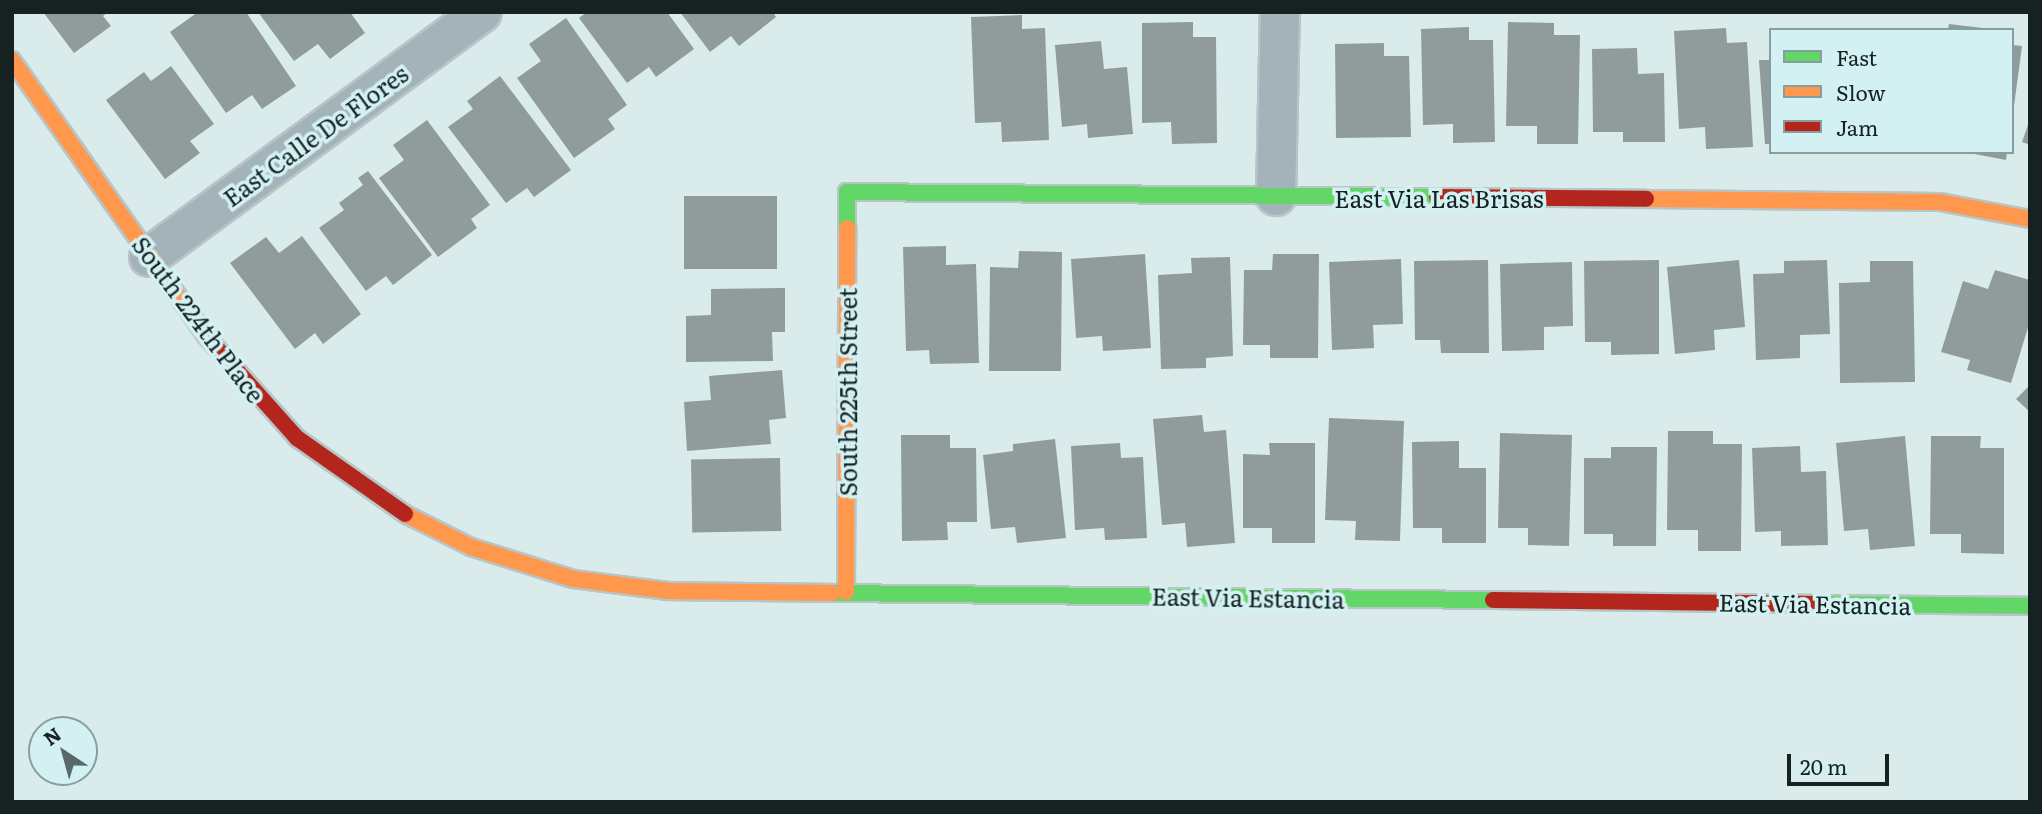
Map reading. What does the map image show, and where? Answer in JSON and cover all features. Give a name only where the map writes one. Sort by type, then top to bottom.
[{"type":"street","name":"East Calle De Flores","points":[[149,257],[482,12]]},
{"type":"street","points":[[1276,197],[1280,12]]},
{"type":"street","name":"South 224th Place","points":[[12,60],[223,360],[297,438],[379,499],[471,547]]},
{"type":"street","name":"East Via Las Brisas","points":[[847,192],[1940,202],[2030,219]]},
{"type":"street","name":"South 225th Street","points":[[846,592],[847,192]]},
{"type":"street","name":"East Via Estancia","points":[[471,547],[573,579],[623,588],[2030,606]]},
{"type":"building","points":[[43,12],[108,12],[103,16],[111,26],[74,53]]},
{"type":"building","points":[[198,12],[246,12],[296,86],[262,109],[252,95],[226,113],[170,32]]},
{"type":"building","points":[[258,12],[350,12],[365,33],[330,59],[318,44],[294,61]]},
{"type":"building","points":[[587,12],[667,12],[694,49],[656,77],[649,67],[627,83],[579,18]]},
{"type":"building","points":[[680,12],[773,12],[776,17],[739,46],[731,36],[710,52]]},
{"type":"building","points":[[1022,15],[1022,29],[1045,28],[1049,140],[1002,142],[1001,122],[975,123],[971,17]]},
{"type":"building","points":[[566,18],[627,105],[608,119],[615,129],[574,158],[517,78],[541,61],[529,44]]},
{"type":"building","points":[[1193,22],[1193,37],[1216,37],[1217,143],[1172,144],[1171,122],[1142,123],[1142,23]]},
{"type":"building","points":[[1508,22],[1554,23],[1554,35],[1580,35],[1578,144],[1537,144],[1537,126],[1506,126]]},
{"type":"building","points":[[1949,24],[1983,28],[1948,28]]},
{"type":"building","points":[[1469,27],[1469,40],[1493,40],[1495,142],[1453,143],[1453,124],[1423,125],[1421,29]]},
{"type":"building","points":[[1726,28],[1727,43],[1747,42],[1753,147],[1706,149],[1705,127],[1679,129],[1674,31]]},
{"type":"building","points":[[1101,41],[1104,69],[1127,67],[1133,134],[1088,138],[1087,124],[1062,127],[1055,45]]},
{"type":"building","points":[[1384,43],[1384,56],[1409,56],[1411,137],[1336,138],[1335,44]]},
{"type":"building","points":[[2014,45],[2022,46],[2014,106]]},
{"type":"building","points":[[1637,48],[1638,74],[1664,73],[1665,142],[1623,142],[1623,132],[1593,132],[1592,49]]},
{"type":"building","points":[[1759,60],[1769,60],[1769,144],[1765,144]]},
{"type":"building","points":[[171,66],[214,124],[190,141],[200,153],[165,179],[106,100],[144,72],[151,81]]},
{"type":"building","points":[[500,76],[571,170],[534,197],[527,188],[506,203],[448,127],[473,109],[467,101]]},
{"type":"building","points":[[427,120],[490,205],[471,219],[477,228],[438,257],[379,178],[404,160],[393,145]]},
{"type":"building","points":[[2030,122],[2030,145],[2022,142]]},
{"type":"building","points":[[1974,154],[2007,154],[2006,160]]},
{"type":"building","points":[[368,171],[432,255],[393,285],[386,276],[366,291],[319,228],[344,210],[339,203],[363,185],[358,178]]},
{"type":"building","points":[[684,196],[777,196],[777,269],[684,269]]},
{"type":"building","points":[[302,236],[361,314],[323,344],[315,333],[295,349],[230,263],[266,237],[279,253]]},
{"type":"building","points":[[946,246],[946,265],[976,264],[979,363],[930,364],[929,350],[906,351],[903,247]]},
{"type":"building","points":[[1019,251],[1062,252],[1061,371],[989,371],[990,267],[1018,268]]},
{"type":"building","points":[[1145,254],[1151,348],[1103,351],[1102,336],[1076,338],[1071,259]]},
{"type":"building","points":[[1273,254],[1319,254],[1318,358],[1270,358],[1270,345],[1243,345],[1244,270],[1272,270]]},
{"type":"building","points":[[1230,257],[1233,356],[1206,358],[1206,368],[1161,369],[1158,275],[1192,273],[1191,258]]},
{"type":"building","points":[[1401,259],[1403,324],[1373,325],[1374,348],[1332,350],[1329,262]]},
{"type":"building","points":[[1488,260],[1489,353],[1441,353],[1440,340],[1415,340],[1414,261]]},
{"type":"building","points":[[1659,260],[1659,354],[1611,355],[1611,342],[1585,342],[1584,261]]},
{"type":"building","points":[[1739,260],[1745,327],[1714,330],[1715,350],[1675,354],[1667,267]]},
{"type":"building","points":[[1827,260],[1830,334],[1800,335],[1800,358],[1756,360],[1753,274],[1784,273],[1784,261]]},
{"type":"building","points":[[1870,261],[1913,261],[1915,382],[1840,383],[1839,283],[1870,282]]},
{"type":"building","points":[[1572,262],[1573,326],[1544,327],[1544,350],[1502,351],[1500,264]]},
{"type":"building","points":[[1995,270],[2030,280],[2030,321],[2011,383],[1967,370],[1970,360],[1941,352],[1963,281],[1988,289]]},
{"type":"building","points":[[785,288],[785,332],[772,332],[773,361],[686,362],[686,316],[711,315],[711,289]]},
{"type":"building","points":[[782,370],[786,418],[769,420],[771,444],[687,451],[684,402],[711,400],[709,376]]},
{"type":"building","points":[[2030,385],[2030,412],[2016,399]]},
{"type":"building","points":[[1202,415],[1204,432],[1226,430],[1235,543],[1187,547],[1185,523],[1162,525],[1153,419]]},
{"type":"building","points":[[1329,418],[1404,421],[1400,541],[1355,540],[1356,521],[1325,520]]},
{"type":"building","points":[[1668,431],[1713,431],[1713,444],[1742,444],[1741,551],[1698,551],[1698,530],[1667,530]]},
{"type":"building","points":[[1500,433],[1572,435],[1569,546],[1528,545],[1528,528],[1498,528]]},
{"type":"building","points":[[901,435],[950,435],[950,448],[976,448],[977,522],[947,522],[948,540],[902,541]]},
{"type":"building","points":[[1905,436],[1915,546],[1870,550],[1868,529],[1844,531],[1836,443]]},
{"type":"building","points":[[1931,436],[1981,436],[1980,448],[2004,448],[2004,554],[1961,553],[1961,534],[1930,534]]},
{"type":"building","points":[[1055,439],[1066,538],[1017,543],[1015,527],[991,529],[983,455],[1013,451],[1013,444]]},
{"type":"building","points":[[1459,441],[1459,468],[1486,468],[1486,543],[1442,543],[1442,528],[1413,528],[1412,442]]},
{"type":"building","points":[[1120,443],[1121,458],[1143,457],[1147,538],[1105,540],[1104,528],[1075,530],[1071,446]]},
{"type":"building","points":[[1269,443],[1315,443],[1315,543],[1272,543],[1272,528],[1243,528],[1243,454],[1270,455]]},
{"type":"building","points":[[1800,446],[1801,472],[1826,471],[1828,545],[1781,546],[1781,531],[1755,532],[1752,448]]},
{"type":"building","points":[[1611,447],[1657,447],[1656,546],[1613,546],[1613,534],[1584,534],[1584,458],[1611,458]]},
{"type":"building","points":[[780,458],[781,531],[692,533],[691,460]]},
{"type":"traffic: fast","points":[[847,228],[847,192],[1437,197]]},
{"type":"traffic: fast","points":[[832,593],[1493,600]]},
{"type":"traffic: fast","points":[[1821,604],[2030,606]]},
{"type":"traffic: slow","points":[[12,60],[206,336]]},
{"type":"traffic: slow","points":[[1646,199],[1940,202],[2030,219]]},
{"type":"traffic: slow","points":[[846,592],[847,228]]},
{"type":"traffic: slow","points":[[405,514],[471,547],[573,579],[668,591],[832,593]]},
{"type":"traffic: jam","points":[[1437,197],[1646,199]]},
{"type":"traffic: jam","points":[[206,336],[297,438],[405,514]]},
{"type":"traffic: jam","points":[[1493,600],[1821,604]]}]
